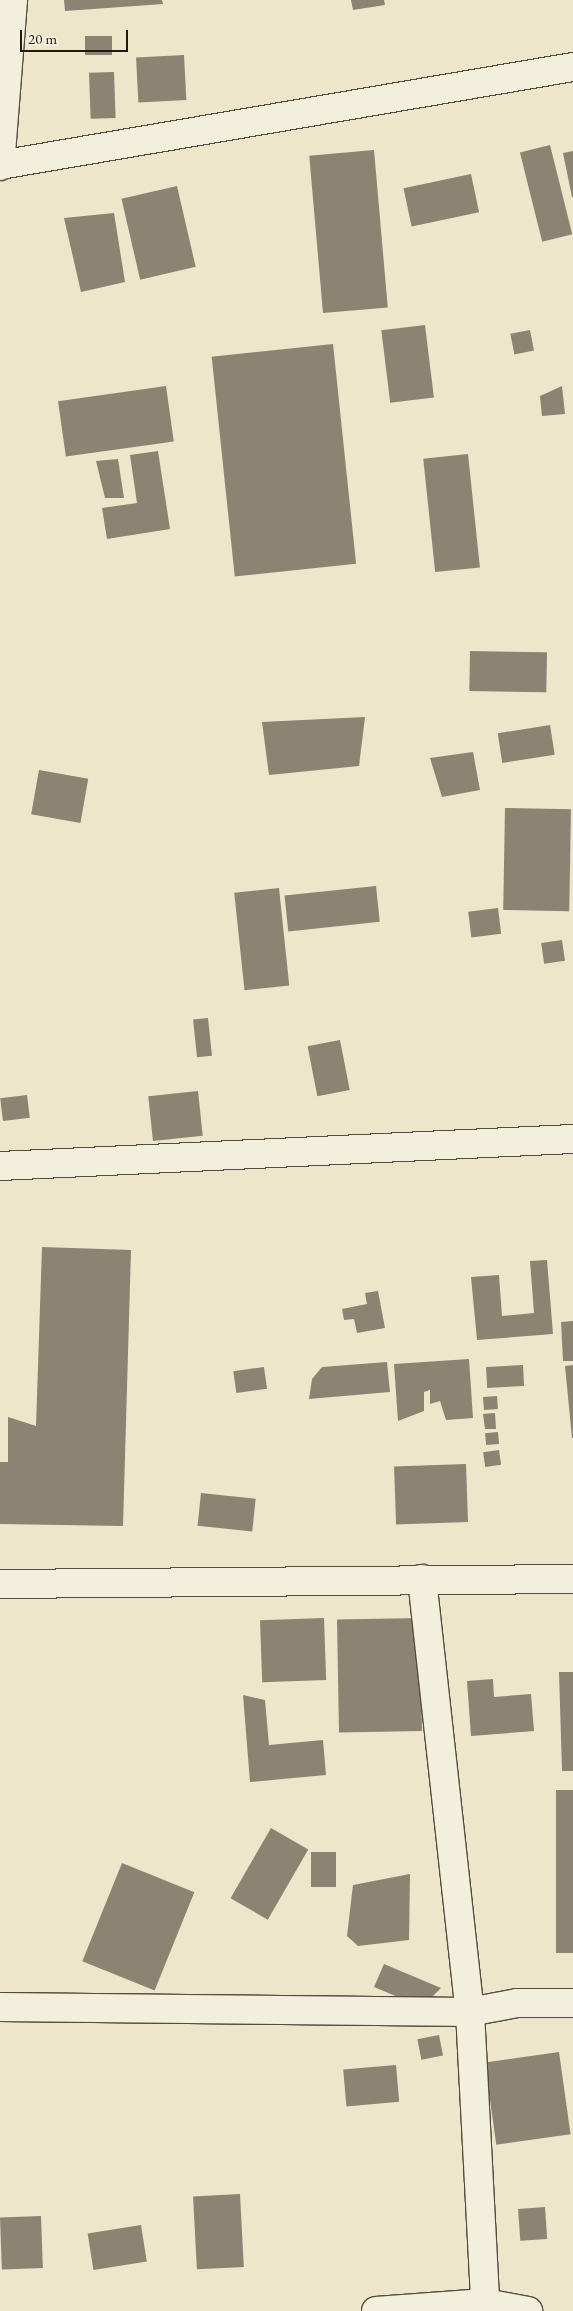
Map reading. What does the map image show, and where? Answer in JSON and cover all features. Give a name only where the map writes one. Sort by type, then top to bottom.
[{"type":"street","points":[[12,0],[0,166],[573,67]]},
{"type":"street","points":[[0,1166],[573,1139]]},
{"type":"street","points":[[422,1579],[470,2012],[486,2303]]},
{"type":"street","points":[[0,1584],[573,1579]]},
{"type":"street","points":[[0,2008],[470,2012],[517,2003],[573,2002]]},
{"type":"street","points":[[376,2311],[486,2303],[528,2311]]},
{"type":"building","points":[[64,0],[162,0],[163,4],[65,11]]},
{"type":"building","points":[[351,0],[384,0],[385,5],[353,10]]},
{"type":"building","points":[[85,36],[112,36],[112,55],[85,55]]},
{"type":"building","points":[[184,55],[186,100],[138,102],[136,58]]},
{"type":"building","points":[[114,72],[116,118],[91,119],[89,73]]},
{"type":"building","points":[[550,145],[572,234],[542,242],[520,152]]},
{"type":"building","points":[[374,150],[388,307],[323,313],[309,156]]},
{"type":"building","points":[[573,151],[573,197],[572,197],[563,153]]},
{"type":"building","points":[[471,174],[479,212],[412,226],[404,188]]},
{"type":"building","points":[[177,186],[196,267],[140,280],[121,199]]},
{"type":"building","points":[[114,213],[125,282],[81,292],[64,218]]},
{"type":"building","points":[[425,325],[434,397],[390,403],[381,330]]},
{"type":"building","points":[[530,330],[534,351],[514,354],[510,334]]},
{"type":"building","points":[[333,344],[356,564],[235,577],[212,357]]},
{"type":"building","points":[[166,386],[174,441],[66,457],[58,401]]},
{"type":"building","points":[[562,386],[565,414],[542,416],[540,396]]},
{"type":"building","points":[[158,451],[170,529],[107,539],[102,508],[137,503],[130,455]]},
{"type":"building","points":[[468,454],[480,567],[435,572],[423,459]]},
{"type":"building","points":[[118,459],[124,498],[105,498],[96,461]]},
{"type":"building","points":[[470,651],[547,652],[546,692],[469,691]]},
{"type":"building","points":[[365,717],[359,766],[269,775],[262,722]]},
{"type":"building","points":[[550,725],[555,755],[502,763],[498,733]]},
{"type":"building","points":[[473,752],[480,790],[442,797],[430,758]]},
{"type":"building","points":[[39,770],[88,779],[80,823],[31,814]]},
{"type":"building","points":[[505,808],[571,809],[569,911],[503,910]]},
{"type":"building","points":[[376,886],[380,922],[288,931],[285,896]]},
{"type":"building","points":[[279,888],[289,985],[244,990],[234,893]]},
{"type":"building","points":[[498,908],[501,934],[471,937],[468,912]]},
{"type":"building","points":[[562,940],[565,961],[544,964],[541,943]]},
{"type":"building","points":[[208,1018],[212,1056],[197,1057],[193,1020]]},
{"type":"building","points":[[340,1040],[350,1090],[317,1096],[308,1046]]},
{"type":"building","points":[[198,1091],[203,1136],[153,1141],[148,1096]]},
{"type":"building","points":[[27,1095],[30,1118],[3,1121],[0,1098]]},
{"type":"building","points":[[42,1247],[131,1250],[123,1526],[0,1524],[0,1462],[8,1462],[8,1417],[36,1426]]},
{"type":"building","points":[[547,1260],[553,1334],[477,1340],[471,1277],[499,1275],[502,1316],[534,1313],[530,1261]]},
{"type":"building","points":[[378,1291],[385,1328],[357,1333],[354,1319],[344,1320],[342,1309],[367,1304],[365,1293]]},
{"type":"building","points":[[573,1321],[573,1361],[563,1361],[561,1322]]},
{"type":"building","points":[[469,1359],[473,1418],[446,1420],[440,1401],[430,1404],[430,1390],[424,1392],[424,1411],[398,1421],[394,1364]]},
{"type":"building","points":[[387,1362],[390,1392],[309,1399],[312,1379],[322,1367]]},
{"type":"building","points":[[523,1365],[524,1386],[487,1388],[486,1367]]},
{"type":"building","points":[[573,1365],[573,1438],[572,1438],[565,1366]]},
{"type":"building","points":[[264,1367],[267,1389],[236,1393],[233,1371]]},
{"type":"building","points":[[497,1396],[498,1409],[484,1410],[483,1397]]},
{"type":"building","points":[[495,1413],[496,1429],[485,1429],[483,1414]]},
{"type":"building","points":[[498,1432],[499,1444],[486,1445],[485,1433]]},
{"type":"building","points":[[499,1450],[501,1465],[485,1467],[483,1452]]},
{"type":"building","points":[[466,1464],[468,1522],[396,1524],[394,1467]]},
{"type":"building","points":[[201,1493],[256,1499],[252,1532],[198,1526]]},
{"type":"building","points":[[324,1618],[326,1680],[262,1682],[260,1620]]},
{"type":"building","points":[[420,1618],[422,1731],[339,1732],[337,1619]]},
{"type":"building","points":[[559,1672],[573,1672],[573,1771],[562,1771]]},
{"type":"building","points":[[493,1679],[494,1697],[531,1694],[534,1731],[471,1736],[467,1681]]},
{"type":"building","points":[[243,1695],[265,1700],[269,1745],[323,1740],[326,1775],[250,1782]]},
{"type":"building","points":[[556,1790],[573,1790],[573,1953],[556,1953]]},
{"type":"building","points":[[271,1828],[308,1850],[268,1920],[230,1898]]},
{"type":"building","points":[[311,1852],[336,1852],[336,1887],[311,1887]]},
{"type":"building","points":[[122,1863],[194,1892],[155,1991],[82,1961]]},
{"type":"building","points":[[410,1874],[409,1940],[358,1946],[347,1936],[353,1885]]},
{"type":"building","points":[[384,1964],[441,1988],[422,2007],[374,1987]]},
{"type":"building","points":[[439,2035],[443,2056],[421,2060],[417,2039]]},
{"type":"building","points":[[559,2052],[571,2134],[496,2145],[485,2062]]},
{"type":"building","points":[[396,2065],[399,2102],[346,2106],[343,2070]]},
{"type":"building","points":[[240,2194],[244,2267],[197,2269],[193,2196]]},
{"type":"building","points":[[545,2207],[547,2239],[520,2241],[518,2209]]},
{"type":"building","points":[[41,2216],[43,2268],[2,2269],[0,2217]]},
{"type":"building","points":[[141,2225],[147,2262],[93,2270],[88,2233]]}]
